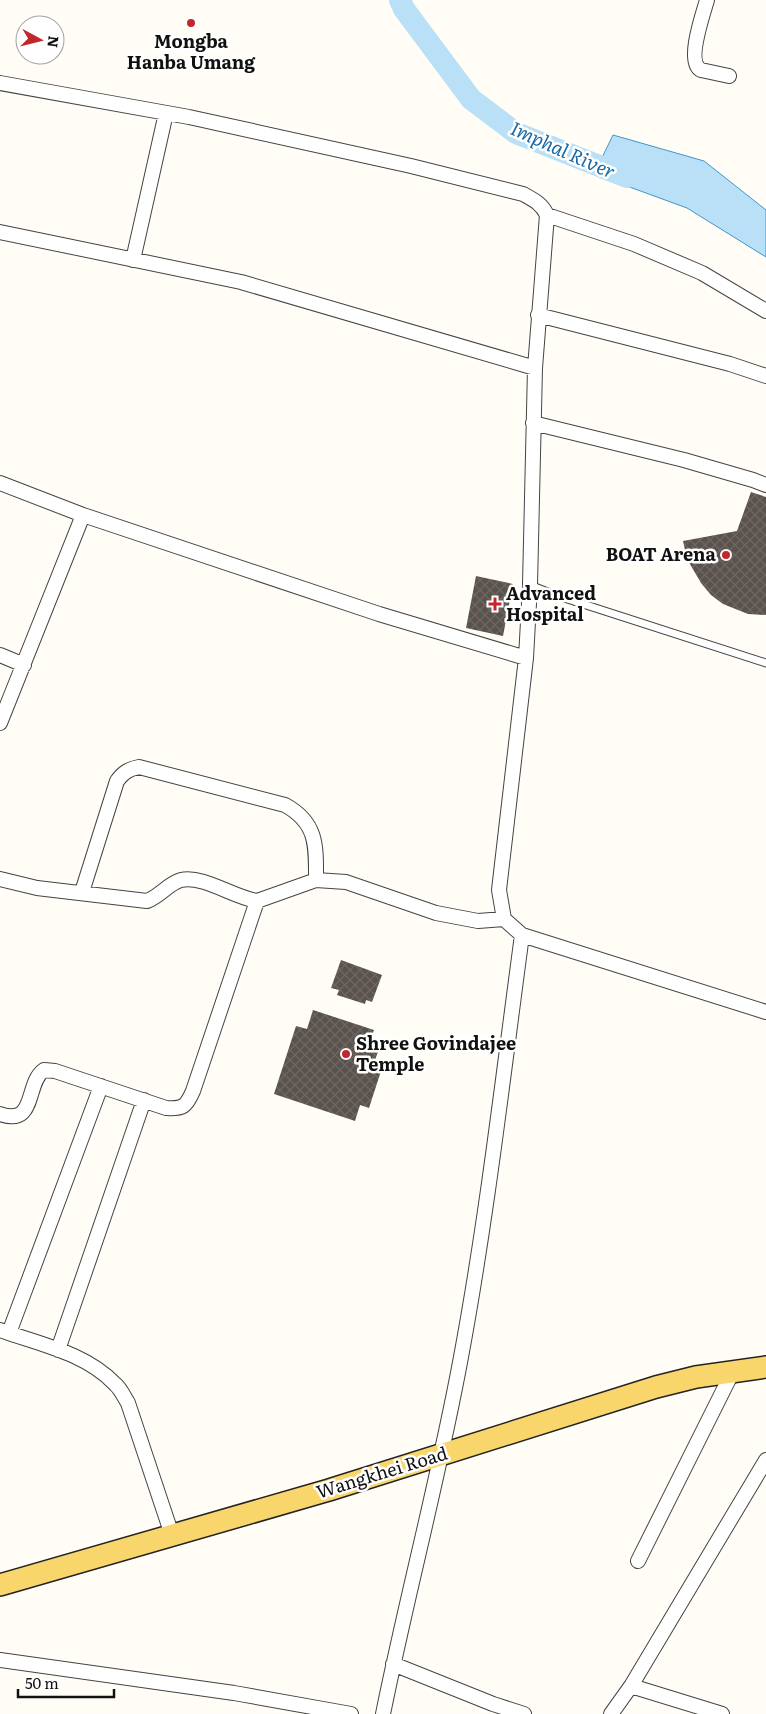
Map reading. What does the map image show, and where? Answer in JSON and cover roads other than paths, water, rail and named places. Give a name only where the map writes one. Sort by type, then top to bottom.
[{"type":"main road","name":"Wangkhei Road","points":[[0,1585],[330,1490],[656,1386],[696,1377],[766,1367]]},
{"type":"street","points":[[707,0],[694,52],[695,63],[697,68],[701,70],[729,76]]},
{"type":"street","points":[[0,83],[166,113],[411,166],[523,194],[536,201],[543,208],[547,215],[535,368],[530,585],[526,658],[499,890],[504,919],[522,935],[766,1012]]},
{"type":"street","points":[[133,260],[166,113]]},
{"type":"street","points":[[547,215],[634,244],[702,272],[766,311]]},
{"type":"street","points":[[0,232],[241,282],[535,368]]},
{"type":"street","points":[[538,314],[730,364],[766,376]]},
{"type":"street","points":[[533,424],[684,460],[766,485]]},
{"type":"street","points":[[0,483],[83,515],[380,614],[526,658]]},
{"type":"street","points":[[0,724],[83,515]]},
{"type":"street","points":[[0,655],[24,665]]},
{"type":"street","points":[[82,892],[117,781],[122,774],[130,769],[139,767],[285,805],[297,811],[310,828],[316,845],[316,880]]},
{"type":"street","points":[[0,878],[37,888],[147,900],[157,897],[172,884],[181,880],[199,881],[257,901],[316,880],[346,882],[436,913],[466,920],[504,919]]},
{"type":"street","points":[[0,1114],[13,1117],[19,1116],[24,1111],[38,1077],[44,1070],[55,1071],[166,1108],[181,1108],[188,1102],[257,901]]},
{"type":"street","points":[[383,1714],[442,1454],[461,1357],[486,1212],[522,935]]},
{"type":"street","points":[[100,1086],[4,1332],[84,1360],[117,1385],[128,1403],[172,1534]]},
{"type":"street","points":[[58,1350],[144,1100]]},
{"type":"street","points":[[638,1561],[733,1371]]},
{"type":"street","points":[[611,1714],[631,1686],[766,1460]]},
{"type":"street","points":[[0,1660],[234,1693],[351,1714]]},
{"type":"street","points":[[393,1664],[470,1696],[524,1714]]},
{"type":"street","points":[[631,1686],[720,1714]]},
{"type":"lane","points":[[530,585],[555,595],[766,663]]},
{"type":"water","points":[[613,135],[704,161],[766,210],[766,257],[687,208],[594,174]]},
{"type":"waterway","name":"Imphal River","points":[[400,0],[404,9],[471,99],[516,133],[627,177]]},
{"type":"place","name":"Mongba Hanba Umang","points":[[191,23]]},
{"type":"place","name":"BOAT Arena","points":[[726,555]]},
{"type":"place","name":"Advanced Hospital","points":[[495,604]]},
{"type":"place","name":"Shree Govindajee Temple","points":[[346,1054]]}]
